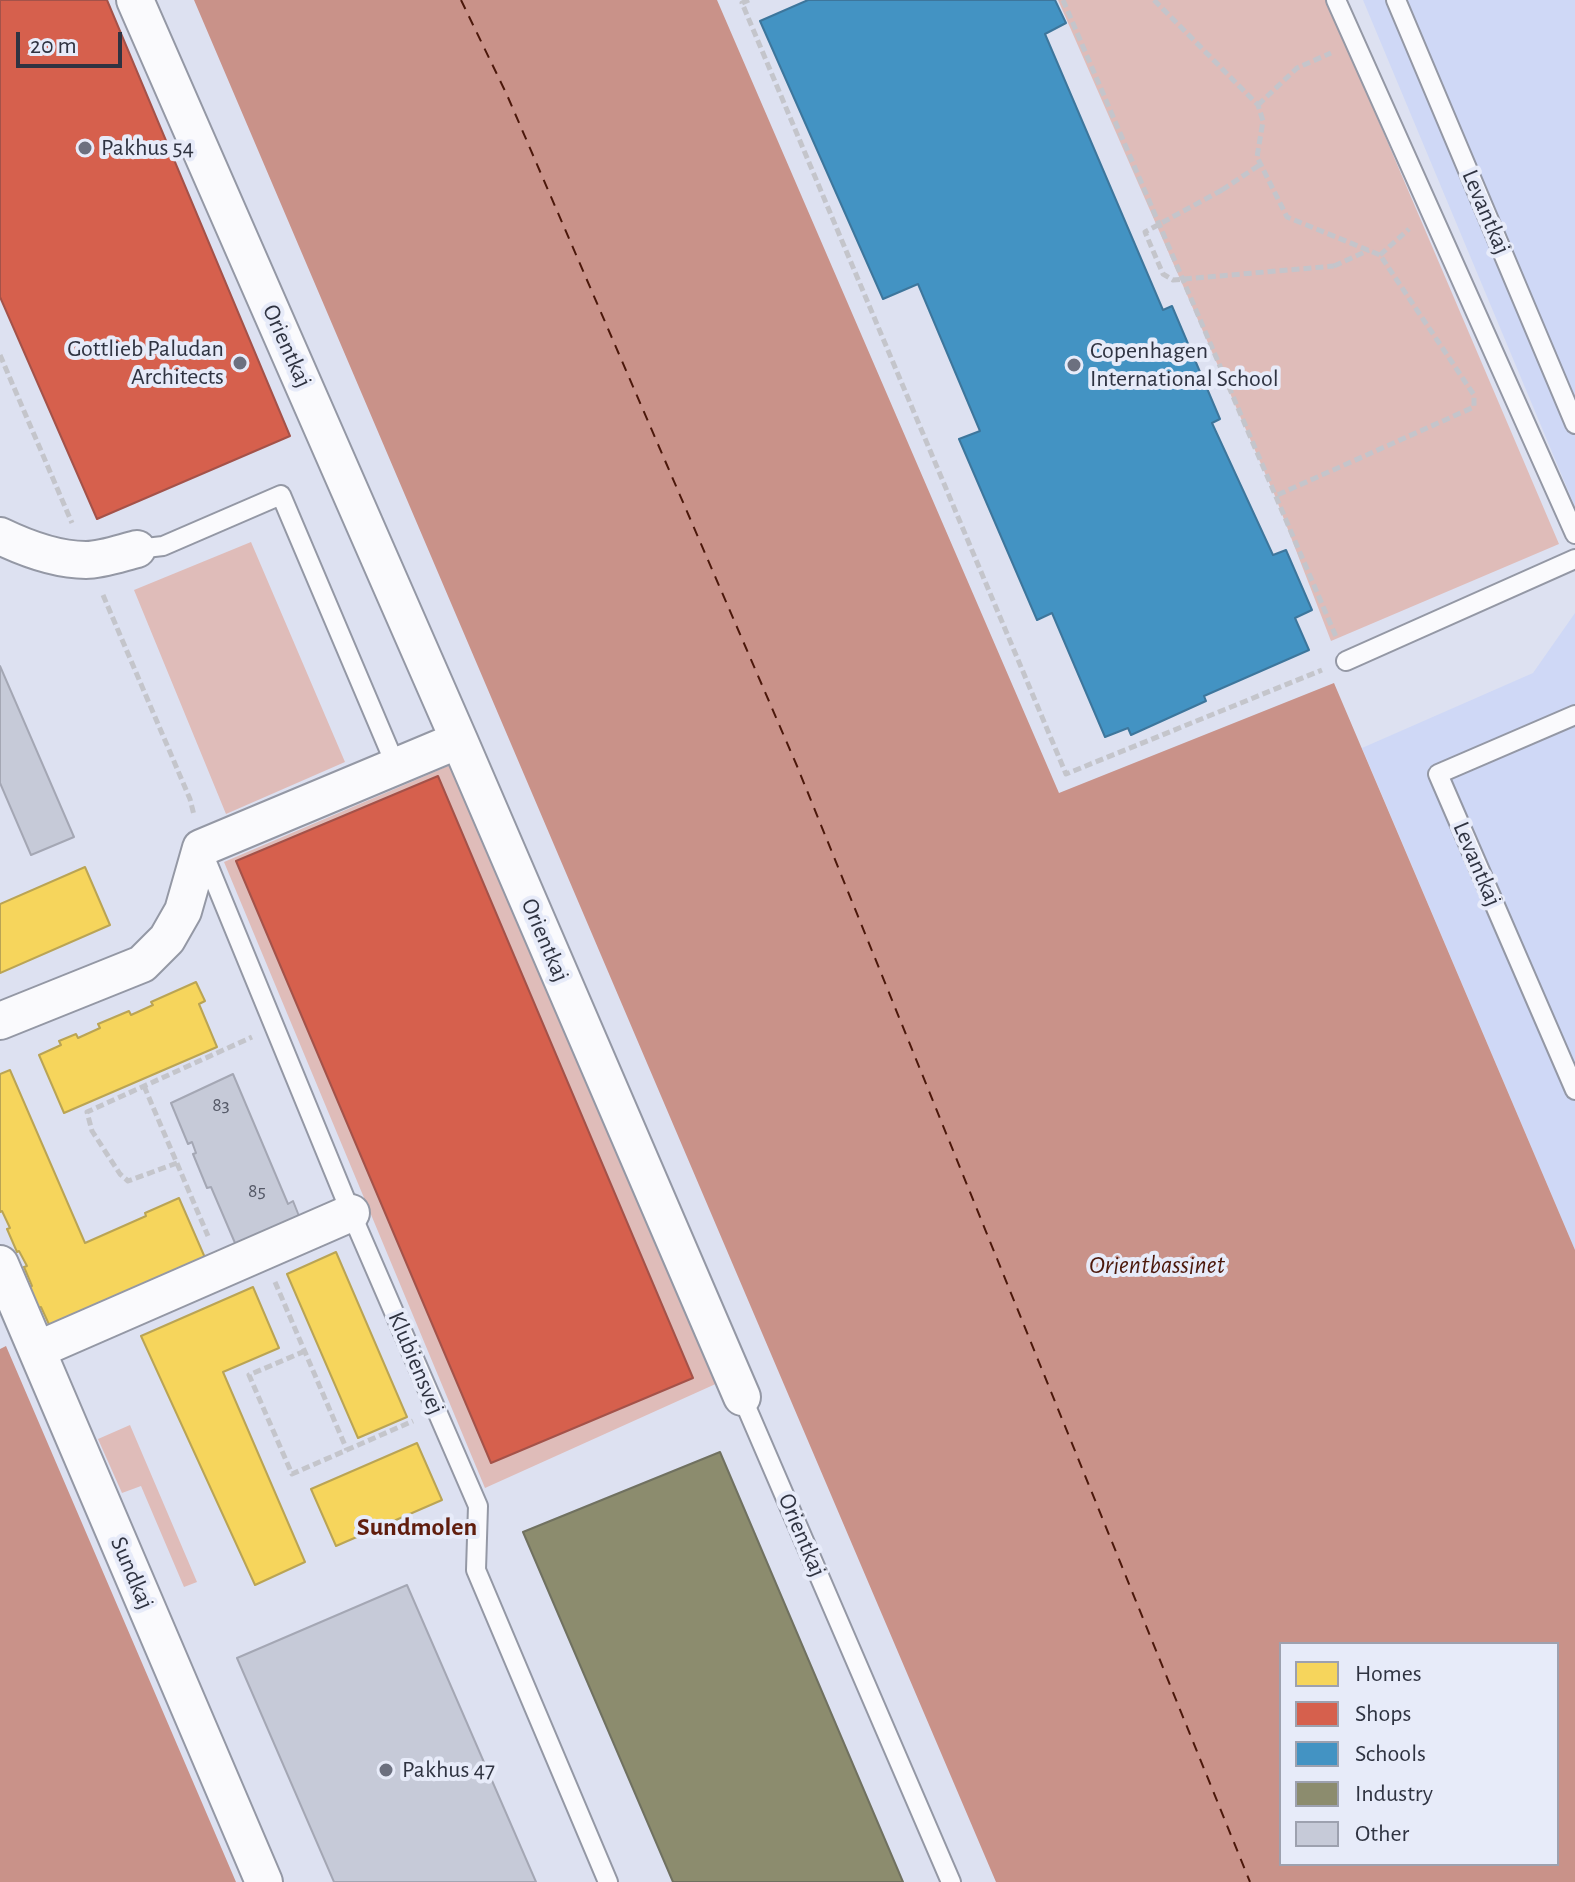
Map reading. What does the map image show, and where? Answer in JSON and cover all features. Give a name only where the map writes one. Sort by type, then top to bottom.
[{"type":"street","name":"Orientkaj","points":[[135,0],[742,1397]]},
{"type":"street","points":[[0,536],[52,556],[88,560],[137,549]]},
{"type":"street","points":[[0,1021],[142,964],[167,939],[183,911],[201,848],[459,740]]},
{"type":"street","points":[[37,1350],[351,1213]]},
{"type":"street","name":"Sundkaj","points":[[0,1264],[264,1882]]},
{"type":"lane","points":[[1336,0],[1575,534]]},
{"type":"lane","name":"Levantkaj","points":[[1396,0],[1575,424]]},
{"type":"lane","points":[[137,549],[163,546],[281,495],[396,766]]},
{"type":"lane","points":[[1346,661],[1575,559]]},
{"type":"lane","name":"Levantkaj","points":[[1575,715],[1438,774],[1575,1090]]},
{"type":"lane","name":"Klubiensvej","points":[[201,848],[351,1213],[478,1506],[476,1570],[608,1882]]},
{"type":"lane","name":"Orientkaj","points":[[742,1397],[951,1882]]},
{"type":"path","points":[[749,0],[742,3],[1066,774],[1346,661],[1063,0]]},
{"type":"path","points":[[1154,0],[1258,105],[1263,121],[1257,157],[1287,217],[1380,255],[1474,395],[1474,407],[1275,496]]},
{"type":"path","points":[[1258,105],[1297,68],[1355,42]]},
{"type":"path","points":[[1261,164],[1222,190],[1145,232],[1163,274],[1173,280],[1334,266],[1369,250]]},
{"type":"path","points":[[1380,255],[1430,210]]},
{"type":"path","points":[[0,355],[190,799],[201,848]]},
{"type":"path","points":[[177,1163],[128,1181],[120,1174],[92,1131],[87,1112],[275,1026]]},
{"type":"path","points":[[144,1086],[222,1268]]},
{"type":"path","points":[[262,1251],[347,1450]]},
{"type":"path","points":[[305,1351],[249,1375],[292,1474],[436,1411]]},
{"type":"shaded area","points":[[1058,0],[1327,0],[1559,544],[1331,641],[1275,496]]},
{"type":"shaded area","points":[[1363,0],[1575,0],[1575,507]]},
{"type":"shaded area","points":[[251,542],[345,762],[226,814],[134,590]]},
{"type":"shaded area","points":[[1575,613],[1575,1250],[1362,748],[1533,673]]},
{"type":"shaded area","points":[[453,764],[720,1382],[485,1488],[224,862]]},
{"type":"shaded area","points":[[130,1425],[197,1582],[184,1587],[141,1486],[122,1493],[98,1439]]},
{"type":"water","name":"Orientbassinet","points":[[194,0],[717,0],[1059,793],[1334,683],[1575,1250],[1575,1882],[996,1882]]},
{"type":"water","points":[[6,1346],[236,1882],[0,1882],[0,1349]]},
{"type":"building: Homes","points":[[85,867],[110,925],[0,973],[0,904]]},
{"type":"building: Homes","points":[[196,982],[205,1001],[199,1004],[217,1047],[64,1113],[39,1055],[61,1045],[59,1041],[76,1034],[78,1038],[100,1028],[98,1024],[129,1011],[131,1015],[153,1005],[151,1002]]},
{"type":"building: Homes","points":[[10,1070],[85,1243],[179,1198],[206,1260],[52,1331],[41,1307],[35,1309],[26,1288],[32,1286],[24,1267],[27,1266],[17,1252],[7,1229],[10,1228],[0,1212],[0,1074]]},
{"type":"building: Homes","points":[[336,1252],[407,1417],[358,1438],[287,1274]]},
{"type":"building: Homes","points":[[253,1287],[279,1348],[223,1372],[305,1562],[255,1585],[141,1336]]},
{"type":"building: Homes","points":[[417,1443],[442,1500],[336,1546],[311,1489]]},
{"type":"building: Shops","name":"Pakhus 54","points":[[0,0],[107,0],[290,436],[97,519],[0,297]]},
{"type":"building: Shops","points":[[438,776],[693,1378],[491,1463],[236,861]]},
{"type":"building: Schools","name":"Copenhagen International School","points":[[808,0],[1055,0],[1066,23],[1045,34],[1163,310],[1172,306],[1220,419],[1212,423],[1273,555],[1286,550],[1312,610],[1295,618],[1309,650],[1204,696],[1206,701],[1131,735],[1128,728],[1105,737],[1052,613],[1037,620],[959,439],[980,431],[918,284],[883,299],[760,21]]},
{"type":"building: Industry","points":[[720,1452],[903,1882],[673,1882],[523,1532]]},
{"type":"building: Other","points":[[0,666],[74,837],[31,855],[0,783]]},
{"type":"building: Other","points":[[233,1074],[288,1204],[293,1201],[303,1226],[238,1250],[211,1187],[207,1188],[193,1154],[196,1153],[192,1142],[188,1144],[171,1103]]},
{"type":"building: Other","name":"Pakhus 47","points":[[407,1585],[536,1882],[334,1882],[237,1658]]},
{"type":"ferry route","points":[[461,0],[507,95],[797,766],[1250,1882]]},
{"type":"place","name":"Pakhus 54","points":[[85,148]]},
{"type":"place","name":"Gottlieb Paludan Architects","points":[[240,363]]},
{"type":"place","name":"Copenhagen International School","points":[[1074,365]]},
{"type":"place","name":"Pakhus 47","points":[[386,1770]]},
{"type":"district","name":"Sundmolen","points":[[417,1527]]}]
